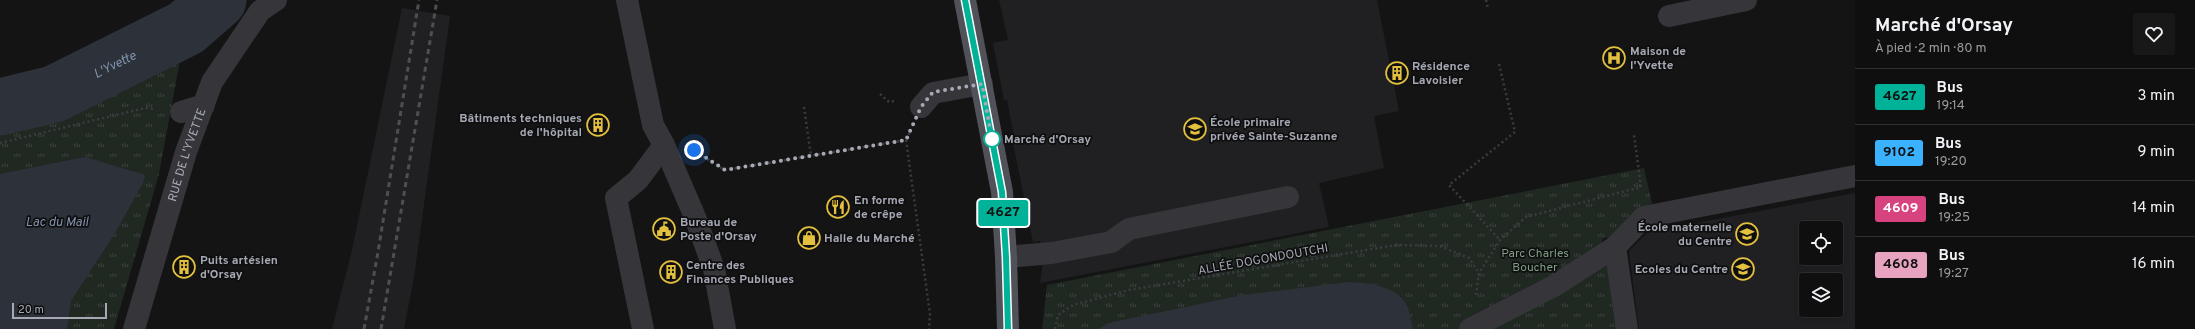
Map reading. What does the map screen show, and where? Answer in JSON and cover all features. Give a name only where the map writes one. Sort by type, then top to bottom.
[{"type":"main road","points":[[965,0],[1002,192],[1008,329]]},
{"type":"street","name":"RUE DE L'YVETTE","points":[[134,329],[186,152],[212,82],[260,11],[276,0]]},
{"type":"street","points":[[627,0],[653,125],[664,145],[695,217],[714,269],[725,329]]},
{"type":"street","points":[[1669,16],[1746,0]]},
{"type":"street","points":[[921,107],[933,92],[982,84]]},
{"type":"street","points":[[171,111],[204,105]]},
{"type":"street","points":[[643,329],[616,198],[638,180],[664,145]]},
{"type":"street","points":[[1471,328],[1554,286],[1614,247],[1644,217],[1855,176]]},
{"type":"street","points":[[1006,257],[1052,253],[1111,242],[1129,229],[1288,197]]},
{"type":"street","points":[[1614,247],[1627,329]]},
{"type":"path","points":[[1486,0],[1488,9]]},
{"type":"path","points":[[1499,64],[1515,132],[1449,185],[1500,240]]},
{"type":"path","points":[[804,107],[811,156]]},
{"type":"path","points":[[921,107],[906,140],[930,314],[929,329]]},
{"type":"path","points":[[0,143],[145,108],[171,111]]},
{"type":"path","points":[[1471,328],[1479,273],[1500,240],[1526,217],[1641,187],[1634,135]]},
{"type":"path","points":[[694,150],[725,170],[906,140]]},
{"type":"path","name":"ALLÉE DOGONDOUTCHI","points":[[1055,329],[1058,315],[1073,305],[1122,292],[1396,245],[1440,246],[1469,258],[1479,273]]},
{"type":"shaded area","name":"École primaire privée Sainte-Suzanne","points":[[999,0],[1377,0],[1399,111],[1374,116],[1384,168],[1319,183],[1329,227],[1040,283],[1043,261],[1040,241],[1033,242],[1013,143],[1015,141],[1007,100],[1004,100],[993,43],[1008,40]]},
{"type":"shaded area","points":[[402,8],[450,16],[414,277],[404,329],[332,329],[352,250]]},
{"type":"shaded area","name":"Ecoles du Centre","points":[[1855,193],[1855,329],[1639,329],[1629,251],[1648,232]]},
{"type":"green space","points":[[186,28],[159,174],[114,329],[0,329],[0,107],[54,94]]},
{"type":"green space","name":"Parc Charles Boucher","points":[[1644,168],[1657,226],[1602,239],[1619,329],[1042,329],[1047,285]]},
{"type":"water","name":"Lac du Mail","points":[[85,157],[145,175],[143,183],[115,233],[71,301],[67,329],[0,329],[0,174]]},
{"type":"water","points":[[1350,282],[1366,283],[1383,287],[1398,295],[1408,308],[1413,329],[1097,329],[1113,322],[1243,295]]},
{"type":"waterway","name":"L'Yvette","points":[[0,107],[54,94],[186,28],[218,0]]},
{"type":"railway","points":[[364,329],[419,0]]},
{"type":"railway","points":[[381,329],[437,0]]},
{"type":"bus line","name":"4627","points":[[965,0],[1002,192],[1008,329]]},
{"type":"place","name":"Maison de l'Yvette","points":[[1614,58]]},
{"type":"place","name":"Résidence Lavoisier","points":[[1397,73]]},
{"type":"place","name":"Bâtiments techniques de l'hôpital","points":[[598,125]]},
{"type":"place","name":"École primaire privée Sainte-Suzanne","points":[[1195,129]]},
{"type":"place","name":"Marché d'Orsay","points":[[992,139]]},
{"type":"place","name":"En forme de crêpe","points":[[838,207]]},
{"type":"place","name":"Bureau de Poste d'Orsay","points":[[664,229]]},
{"type":"place","name":"École maternelle du Centre","points":[[1747,234]]},
{"type":"place","name":"Halle du Marché","points":[[809,238]]},
{"type":"place","name":"Puits artésien d'Orsay","points":[[184,267]]},
{"type":"place","name":"Ecoles du Centre","points":[[1743,269]]},
{"type":"place","name":"Centre des Finances Publiques","points":[[671,272]]},
{"type":"route","points":[[694,150],[725,170],[906,140],[921,107],[933,92],[982,84],[993,146],[992,139]]}]
